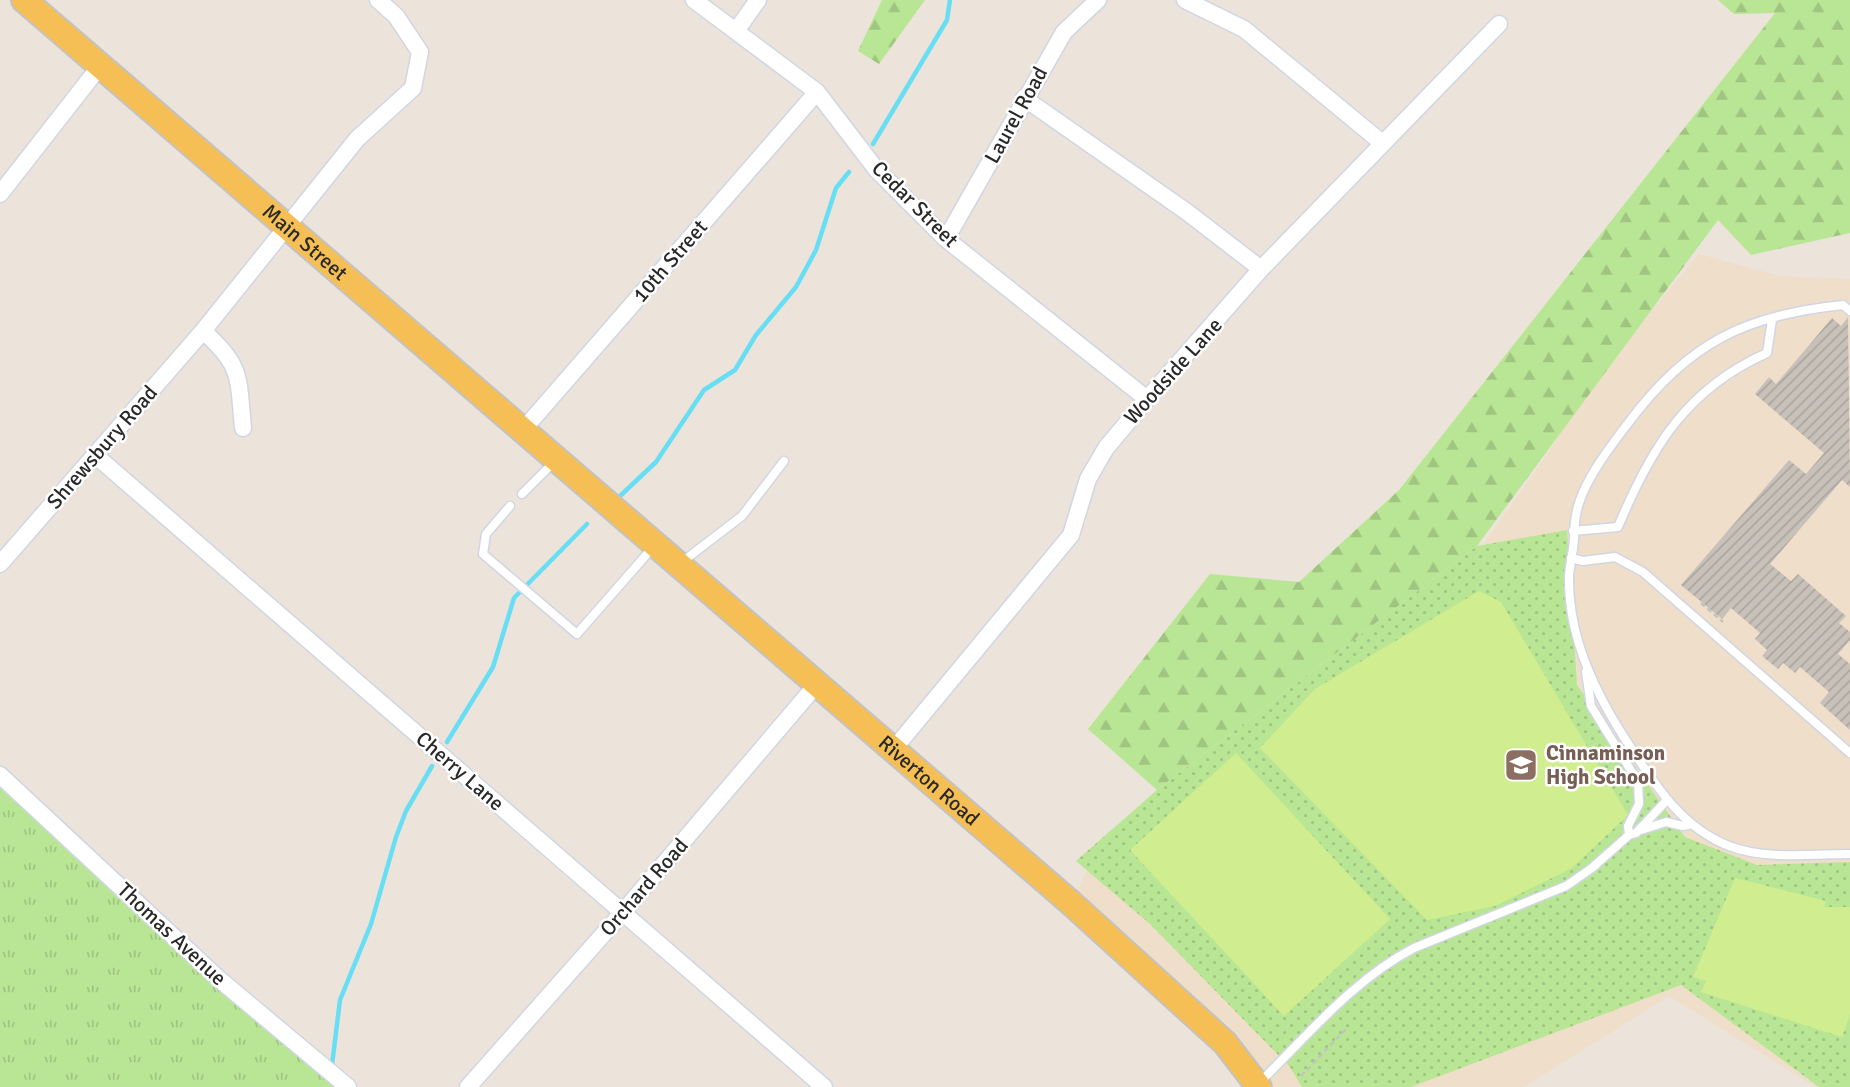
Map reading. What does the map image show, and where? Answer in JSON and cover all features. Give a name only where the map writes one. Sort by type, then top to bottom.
[{"type":"main road","name":"Main Street","points":[[24,0],[587,484]]},
{"type":"main road","name":"Riverton Road","points":[[587,484],[1214,1032],[1258,1086]]},
{"type":"street","name":"Shrewsbury Road","points":[[0,564],[203,331],[358,139],[413,88],[420,52],[396,16],[378,0]]},
{"type":"street","name":"Cedar Street","points":[[694,0],[817,92],[876,169],[946,239],[1147,399]]},
{"type":"street","points":[[736,32],[758,0]]},
{"type":"street","name":"Laurel Road","points":[[946,239],[1064,32],[1077,15],[1098,0]]},
{"type":"street","points":[[1185,0],[1244,29],[1381,142]]},
{"type":"street","name":"Woodside Lane","points":[[893,750],[1071,535],[1088,479],[1106,448],[1261,269],[1381,142],[1499,24]]},
{"type":"street","points":[[0,194],[100,66]]},
{"type":"street","name":"10th Street","points":[[523,430],[817,92]]},
{"type":"street","points":[[1024,98],[1187,212],[1261,269]]},
{"type":"street","points":[[203,331],[225,350],[238,372],[243,428]]},
{"type":"street","name":"Cherry Lane","points":[[95,454],[824,1087]]},
{"type":"street","name":"Orchard Road","points":[[468,1087],[623,912],[817,684]]},
{"type":"street","name":"Thomas Avenue","points":[[0,775],[219,979],[348,1087]]},
{"type":"lane","points":[[1632,834],[1628,827],[1639,804],[1637,782],[1591,706],[1584,662],[1572,617],[1571,558],[1579,502],[1609,448],[1650,393],[1695,352],[1732,330],[1810,308],[1843,305],[1850,311]]},
{"type":"lane","points":[[1573,531],[1618,527],[1645,465],[1662,438],[1684,411],[1746,362],[1767,353],[1772,320]]},
{"type":"lane","points":[[522,494],[557,459]]},
{"type":"lane","points":[[680,564],[690,552],[742,516],[784,461]]},
{"type":"lane","points":[[510,506],[486,534],[483,554],[577,634],[656,544]]},
{"type":"lane","points":[[1571,558],[1583,561],[1615,556],[1643,572],[1850,753]]},
{"type":"lane","points":[[1584,662],[1624,737],[1667,800],[1688,825]]},
{"type":"lane","points":[[1258,1086],[1365,981],[1391,961],[1414,948],[1566,886],[1591,869],[1667,800]]},
{"type":"lane","points":[[1632,834],[1666,822],[1688,825],[1742,850],[1850,854]]},
{"type":"path","points":[[1701,603],[1723,622]]},
{"type":"path","points":[[1301,1076],[1346,1029]]},
{"type":"shaded area","name":"Cinnaminson High School","points":[[1699,254],[1780,276],[1850,279],[1850,1087],[1815,1087],[1669,996],[1524,1087],[1259,1087],[1071,903],[1090,865],[1405,617],[1476,555],[1555,443],[1578,400]]},
{"type":"green space","points":[[882,0],[925,0],[879,64],[858,51]]},
{"type":"green space","points":[[1718,0],[1850,0],[1850,233],[1751,255],[1718,220],[1477,546],[1157,790],[1088,729],[1210,574],[1299,582],[1399,490],[1775,13],[1734,14]]},
{"type":"green space","points":[[1567,530],[1577,685],[1685,837],[1757,865],[1850,862],[1850,1087],[1819,1087],[1681,985],[1411,1087],[1302,1087],[1290,1067],[1150,924],[1076,861],[1157,790],[1477,546]]},
{"type":"green space","points":[[1479,591],[1501,602],[1628,815],[1572,868],[1495,906],[1427,920],[1260,748],[1315,689]]},
{"type":"green space","points":[[1236,753],[1390,919],[1284,1016],[1130,850]]},
{"type":"green space","points":[[0,779],[352,1087],[0,1087]]},
{"type":"green space","points":[[1735,878],[1826,901],[1824,907],[1850,907],[1850,1014],[1842,1037],[1701,992],[1706,981],[1693,977]]},
{"type":"building","points":[[1848,317],[1850,487],[1842,480],[1770,564],[1791,581],[1798,574],[1846,616],[1839,623],[1850,632],[1850,640],[1838,654],[1850,664],[1850,730],[1820,703],[1829,692],[1800,667],[1795,673],[1783,663],[1778,669],[1762,656],[1767,650],[1755,639],[1760,633],[1731,608],[1722,619],[1681,585],[1789,460],[1806,474],[1824,453],[1755,394],[1769,377],[1776,384],[1832,318],[1841,326]]},
{"type":"waterway","points":[[873,144],[947,20],[950,0]]},
{"type":"waterway","points":[[620,496],[656,462],[704,390],[735,370],[756,335],[796,287],[816,250],[836,188],[849,172]]},
{"type":"waterway","points":[[447,742],[493,667],[514,598],[587,524]]},
{"type":"waterway","points":[[332,1065],[340,1000],[371,924],[406,811],[432,766]]},
{"type":"place","name":"Cinnaminson High School","points":[[1521,765]]}]
